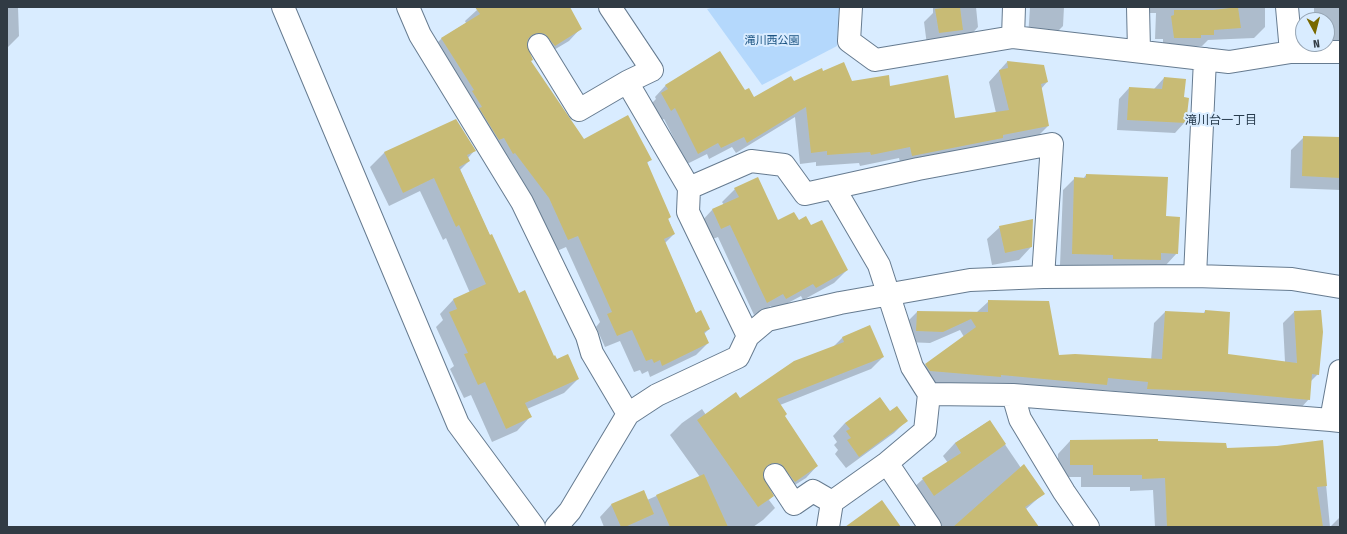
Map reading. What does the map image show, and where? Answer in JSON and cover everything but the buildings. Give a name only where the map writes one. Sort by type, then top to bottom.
[{"type":"street","points":[[283,7],[458,424],[534,527]]},
{"type":"street","points":[[408,7],[420,35],[522,202],[587,336],[592,353],[628,414]]},
{"type":"street","points":[[539,45],[579,110],[627,82],[652,70],[610,7]]},
{"type":"street","points":[[850,7],[849,40],[875,60],[1013,37],[1229,62],[1291,52],[1340,52]]},
{"type":"street","points":[[1013,37],[1014,7]]},
{"type":"street","points":[[1138,7],[1139,51]]},
{"type":"street","points":[[1287,7],[1291,52]]},
{"type":"street","points":[[1195,276],[1205,60]]},
{"type":"street","points":[[627,82],[689,188],[688,212],[748,336]]},
{"type":"street","points":[[689,188],[751,161],[784,165],[805,194],[926,168],[1052,144],[1043,277]]},
{"type":"street","points":[[828,527],[832,502],[887,463],[925,432],[929,394],[912,367],[888,295],[880,264],[834,188]]},
{"type":"street","points":[[556,527],[570,511],[628,414],[657,395],[738,357],[748,336],[767,320],[970,280],[1043,277],[1195,276],[1292,279],[1340,287]]},
{"type":"street","points":[[929,394],[1013,395],[1335,421],[1340,371]]},
{"type":"street","points":[[1013,395],[1020,419],[1064,492],[1088,527]]},
{"type":"street","points":[[887,463],[930,527]]},
{"type":"street","points":[[775,475],[794,504],[813,491],[832,502]]},
{"type":"green space","name":"滝川西公園","points":[[715,7],[839,7],[837,46],[762,85],[707,9]]},
{"type":"district","name":"滝川台一丁目","points":[[1221,121]]}]
